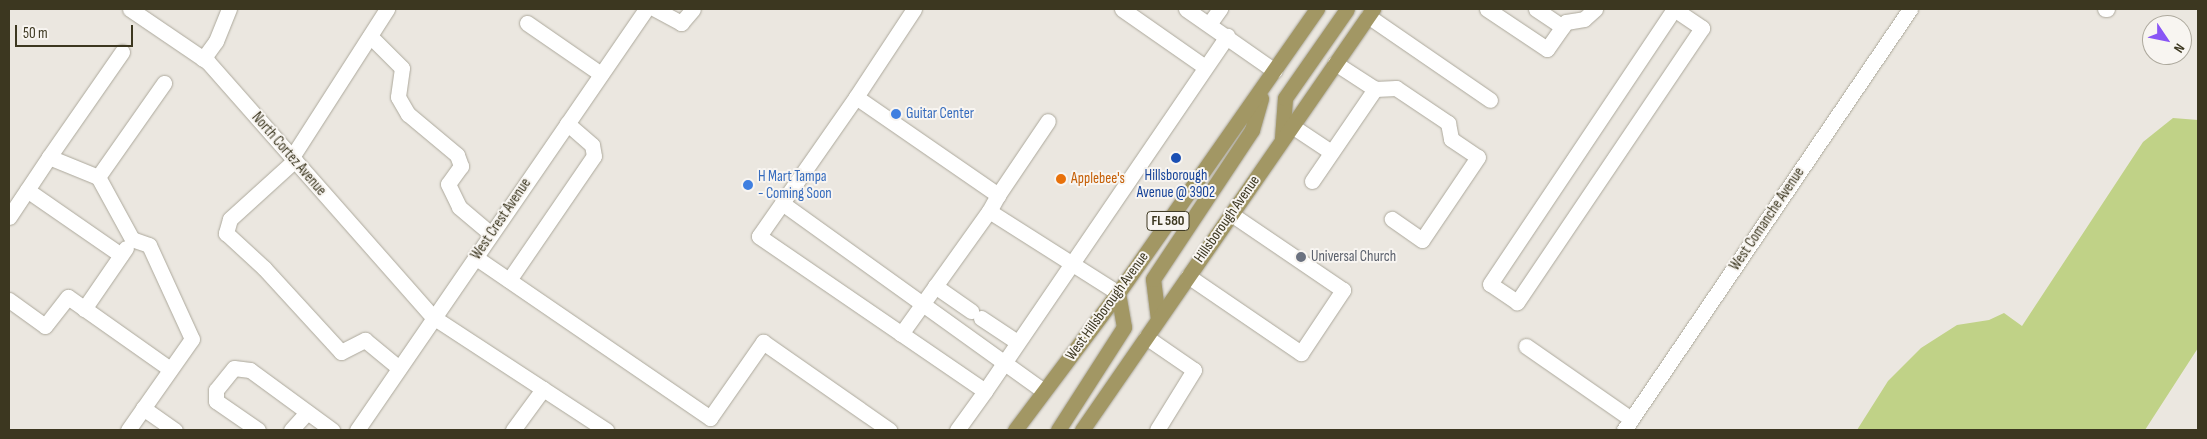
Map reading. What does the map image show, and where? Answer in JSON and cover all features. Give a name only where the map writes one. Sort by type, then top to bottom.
[{"type":"main road","name":"West Hillsborough Avenue","points":[[1014,430],[1118,293],[1317,9]]},
{"type":"main road","points":[[1282,140],[1285,98],[1347,9]]},
{"type":"main road","name":"Hillsborough Avenue","points":[[1082,430],[1370,12]]},
{"type":"main road","points":[[1158,319],[1153,280],[1252,130],[1264,86]]},
{"type":"main road","points":[[1058,430],[1124,327],[1118,293]]},
{"type":"street","name":"North Cortez Avenue","points":[[130,9],[203,59],[433,317],[606,430]]},
{"type":"street","points":[[203,59],[216,42],[229,9]]},
{"type":"street","points":[[387,9],[294,159],[230,219],[226,234],[264,268],[341,352],[365,340],[399,368]]},
{"type":"street","name":"West Crest Avenue","points":[[357,430],[646,9]]},
{"type":"street","points":[[655,9],[681,24],[693,9]]},
{"type":"street","points":[[914,9],[760,236],[985,391]]},
{"type":"street","points":[[1122,9],[1206,67]]},
{"type":"street","points":[[1186,9],[1275,71]]},
{"type":"street","points":[[1210,24],[1220,9]]},
{"type":"street","points":[[1487,9],[1547,49],[1566,22],[1584,19],[1595,9]]},
{"type":"street","points":[[1536,9],[1563,27]]},
{"type":"street","points":[[1674,9],[1702,28],[1517,302],[1490,284],[1674,9]]},
{"type":"street","name":"West Comanche Avenue","points":[[1627,425],[1910,9]]},
{"type":"street","points":[[1370,12],[1490,100]]},
{"type":"street","points":[[527,23],[601,74]]},
{"type":"street","points":[[370,36],[402,68],[398,97],[408,114],[458,155],[461,166],[448,184],[459,207],[491,234]]},
{"type":"street","points":[[958,430],[1227,36]]},
{"type":"street","points":[[9,218],[122,52]]},
{"type":"street","points":[[1336,63],[1374,89],[1396,88],[1448,123],[1451,140],[1478,157],[1422,240],[1392,219]]},
{"type":"street","points":[[98,177],[164,83]]},
{"type":"street","points":[[1312,181],[1374,89]]},
{"type":"street","points":[[856,97],[998,194]]},
{"type":"street","points":[[901,334],[989,211],[998,194],[1048,121]]},
{"type":"street","points":[[509,280],[594,156],[592,145],[567,123]]},
{"type":"street","points":[[1292,126],[1331,152]]},
{"type":"street","points":[[49,157],[98,177],[132,239],[149,245],[192,339],[128,430]]},
{"type":"street","points":[[27,190],[121,255]]},
{"type":"street","points":[[782,203],[1044,391]]},
{"type":"street","points":[[989,211],[1118,293]]},
{"type":"street","points":[[1188,276],[1301,353],[1343,290],[1231,214]]},
{"type":"street","points":[[84,309],[132,239]]},
{"type":"street","points":[[475,257],[714,424],[763,342],[889,430]]},
{"type":"street","points":[[934,286],[1017,342]]},
{"type":"street","points":[[9,300],[45,326],[68,297],[170,369]]},
{"type":"street","points":[[1146,337],[1194,370],[1157,430]]},
{"type":"street","points":[[1526,346],[1627,425]]},
{"type":"street","points":[[258,430],[216,401],[216,390],[234,368],[250,370],[332,430]]},
{"type":"street","points":[[513,430],[542,389]]},
{"type":"street","points":[[143,408],[174,430]]},
{"type":"street","points":[[291,430],[307,412]]},
{"type":"shaded area","points":[[2173,118],[2198,120],[2198,348],[2145,430],[1857,430],[1888,381],[1921,348],[1957,325],[1989,320],[2004,313],[2022,326],[2143,142]]},
{"type":"place","name":"Guitar Center","points":[[896,114]]},
{"type":"place","name":"Hillsborough Avenue @ 3902","points":[[1176,158]]},
{"type":"place","name":"Applebee's","points":[[1061,179]]},
{"type":"place","name":"H Mart Tampa - Coming Soon","points":[[748,185]]},
{"type":"place","name":"Universal Church","points":[[1301,257]]}]
